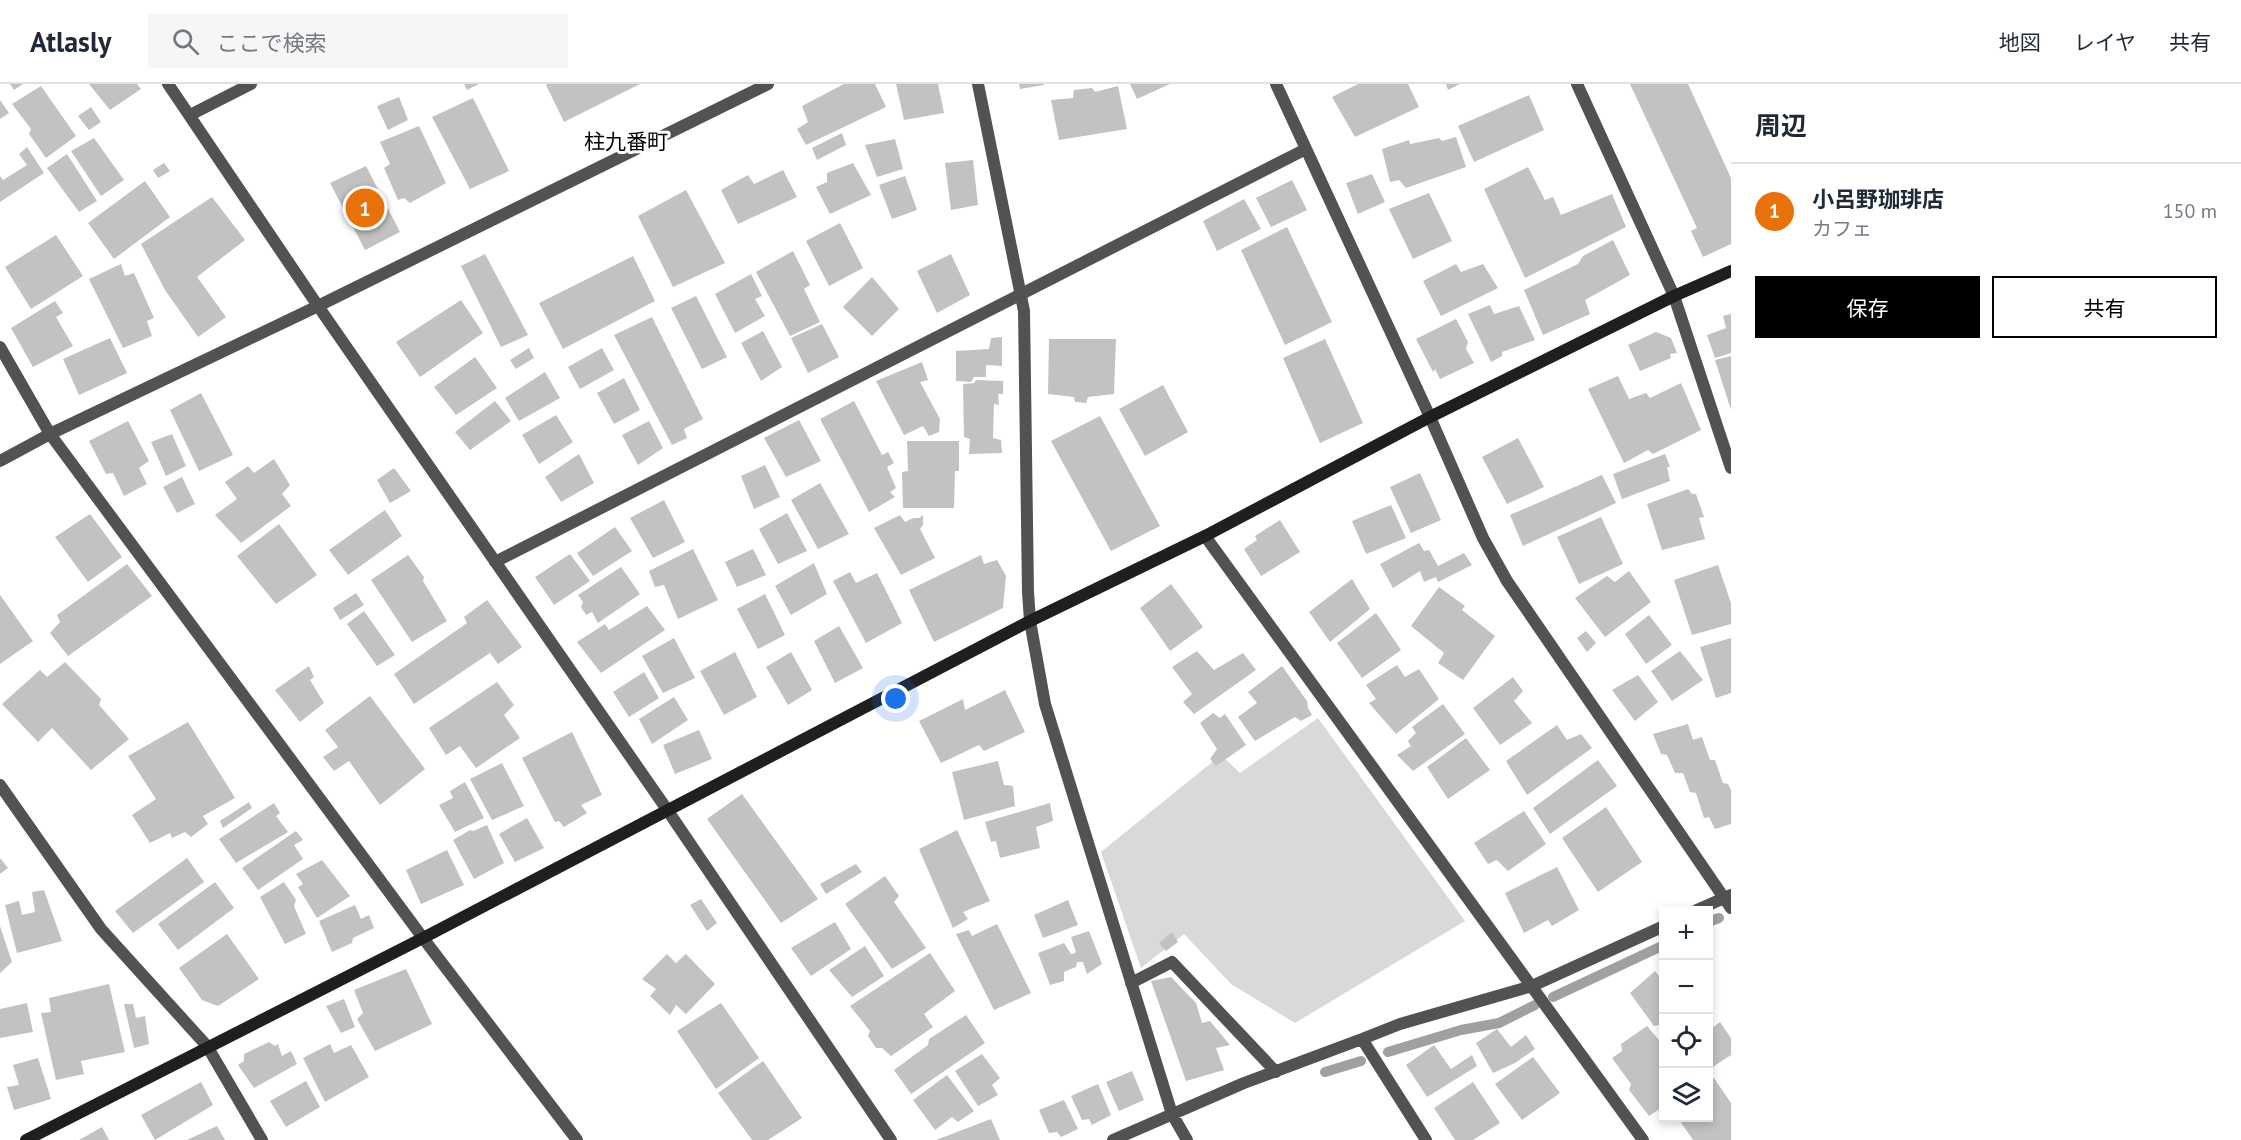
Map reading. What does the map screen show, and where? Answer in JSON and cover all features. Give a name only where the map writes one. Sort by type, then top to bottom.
[{"type":"street","points":[[168,84],[318,306],[668,811],[891,1140]]},
{"type":"street","points":[[190,115],[251,84]]},
{"type":"street","points":[[0,461],[50,434],[318,306],[768,84]]},
{"type":"street","points":[[978,84],[1024,311],[1030,621],[1045,704],[1172,1114],[1187,1140]]},
{"type":"street","points":[[1276,84],[1430,417],[1483,538],[1507,581],[1729,900],[1710,906]]},
{"type":"street","points":[[1576,84],[1674,296],[1731,468]]},
{"type":"street","points":[[495,562],[1306,149]]},
{"type":"street","points":[[26,1140],[423,938],[1030,621],[1204,537],[1430,417],[1674,296],[1731,271]]},
{"type":"street","points":[[0,347],[50,434],[423,938],[578,1140]]},
{"type":"street","points":[[1204,537],[1642,1140]]},
{"type":"street","points":[[0,784],[101,929],[207,1046],[262,1140]]},
{"type":"street","points":[[1113,1140],[1172,1114],[1400,1024],[1532,986],[1659,928]]},
{"type":"street","points":[[1131,983],[1172,962],[1276,1072]]},
{"type":"street","points":[[1362,1039],[1426,1140]]},
{"type":"shaded area","points":[[1318,718],[1465,921],[1295,1023],[1231,984],[1184,934],[1141,968],[1101,852],[1221,755],[1240,773]]},
{"type":"building","points":[[10,84],[23,84],[14,90]]},
{"type":"building","points":[[89,84],[137,84],[141,89],[110,110]]},
{"type":"building","points":[[464,84],[479,84],[467,90]]},
{"type":"building","points":[[547,84],[640,84],[564,122],[546,85]]},
{"type":"building","points":[[844,84],[875,84],[886,107],[806,145],[797,129],[808,122],[802,106]]},
{"type":"building","points":[[896,84],[938,84],[944,113],[904,120]]},
{"type":"building","points":[[1019,84],[1044,84],[1044,85],[1020,89]]},
{"type":"building","points":[[1130,84],[1170,84],[1137,99]]},
{"type":"building","points":[[1358,84],[1408,84],[1419,107],[1355,137],[1332,97]]},
{"type":"building","points":[[1446,84],[1460,84],[1448,90]]},
{"type":"building","points":[[1630,84],[1688,84],[1731,178],[1731,244],[1703,257],[1691,231],[1697,228]]},
{"type":"building","points":[[41,86],[76,136],[46,158],[29,134],[31,129],[12,104]]},
{"type":"building","points":[[1118,86],[1127,129],[1059,140],[1051,100],[1073,98],[1074,90],[1092,88],[1095,92]]},
{"type":"building","points":[[1529,95],[1544,130],[1474,162],[1458,126]]},
{"type":"building","points":[[399,97],[408,120],[388,130],[377,106]]},
{"type":"building","points":[[473,98],[509,171],[470,189],[432,117]]},
{"type":"building","points":[[0,100],[9,113],[0,119]]},
{"type":"building","points":[[91,107],[101,122],[89,130],[78,116]]},
{"type":"building","points":[[419,126],[446,183],[410,203],[404,198],[398,200],[384,168],[390,164],[380,142]]},
{"type":"building","points":[[842,133],[846,145],[817,160],[812,148]]},
{"type":"building","points":[[1456,137],[1466,167],[1406,188],[1399,180],[1390,182],[1382,149],[1409,140],[1410,144],[1439,138],[1442,141]]},
{"type":"building","points":[[94,138],[124,180],[101,196],[71,151]]},
{"type":"building","points":[[895,139],[903,169],[877,177],[865,145]]},
{"type":"building","points":[[27,147],[44,173],[0,202],[0,176],[3,180],[27,165],[19,154]]},
{"type":"building","points":[[67,154],[97,201],[79,212],[47,168]]},
{"type":"building","points":[[973,160],[978,205],[951,210],[945,163]]},
{"type":"building","points":[[164,163],[170,171],[158,178],[153,170]]},
{"type":"building","points":[[853,163],[871,195],[830,214],[816,187],[827,182],[827,173]]},
{"type":"building","points":[[366,166],[400,232],[365,250],[330,183]]},
{"type":"building","points":[[1528,167],[1545,200],[1553,197],[1561,215],[1612,194],[1626,227],[1525,278],[1484,189]]},
{"type":"building","points":[[783,170],[797,197],[738,224],[721,190],[748,175],[754,184]]},
{"type":"building","points":[[1372,174],[1385,202],[1358,214],[1346,183]]},
{"type":"building","points":[[905,176],[917,210],[892,219],[879,185]]},
{"type":"building","points":[[1292,180],[1307,210],[1271,227],[1256,198]]},
{"type":"building","points":[[145,181],[170,217],[114,259],[88,223]]},
{"type":"building","points":[[686,190],[725,263],[673,287],[638,216]]},
{"type":"building","points":[[1429,193],[1452,241],[1413,259],[1389,209]]},
{"type":"building","points":[[212,197],[245,240],[197,277],[226,317],[198,337],[165,290],[141,244]]},
{"type":"building","points":[[1244,199],[1261,229],[1217,251],[1203,221]]},
{"type":"building","points":[[840,223],[863,268],[829,286],[806,241]]},
{"type":"building","points":[[1287,227],[1332,322],[1285,345],[1241,250]]},
{"type":"building","points":[[56,235],[83,276],[31,309],[5,267]]},
{"type":"building","points":[[1613,240],[1630,275],[1585,300],[1590,314],[1543,335],[1524,290],[1578,264],[1583,256]]},
{"type":"building","points":[[793,251],[810,285],[804,289],[820,322],[790,336],[756,272]]},
{"type":"building","points":[[485,254],[528,335],[501,347],[461,266]]},
{"type":"building","points":[[951,254],[970,295],[937,313],[917,271]]},
{"type":"building","points":[[633,256],[655,301],[563,349],[539,303]]},
{"type":"building","points":[[121,264],[125,276],[134,273],[154,318],[147,321],[152,336],[123,348],[89,279]]},
{"type":"building","points":[[1456,264],[1461,272],[1483,264],[1498,288],[1441,316],[1423,281]]},
{"type":"building","points":[[751,274],[762,296],[755,299],[765,316],[735,333],[715,294]]},
{"type":"building","points":[[872,277],[899,309],[872,336],[843,307]]},
{"type":"building","points":[[696,296],[727,357],[702,369],[671,308]]},
{"type":"building","points":[[461,300],[483,333],[420,377],[396,342]]},
{"type":"building","points":[[55,301],[63,313],[56,317],[73,346],[33,367],[11,328]]},
{"type":"building","points":[[1490,305],[1494,314],[1519,306],[1535,340],[1502,352],[1502,356],[1491,362],[1468,314]]},
{"type":"building","points":[[1731,314],[1731,353],[1715,358],[1707,335],[1726,328],[1723,316]]},
{"type":"building","points":[[652,317],[703,419],[684,429],[687,438],[672,445],[614,335]]},
{"type":"building","points":[[1456,319],[1468,342],[1466,349],[1474,363],[1440,379],[1435,369],[1433,372],[1416,339]]},
{"type":"building","points":[[822,324],[839,357],[808,373],[791,338]]},
{"type":"building","points":[[763,331],[782,367],[761,381],[741,343]]},
{"type":"building","points":[[1656,332],[1671,338],[1677,353],[1670,354],[1671,358],[1640,371],[1628,345]]},
{"type":"building","points":[[1002,337],[1002,366],[986,365],[986,377],[974,377],[971,382],[956,381],[956,351],[989,349],[991,338]]},
{"type":"building","points":[[110,338],[127,373],[79,395],[63,359]]},
{"type":"building","points":[[1049,339],[1116,339],[1114,394],[1088,397],[1086,403],[1075,402],[1074,397],[1048,394]]},
{"type":"building","points":[[1325,339],[1363,423],[1320,443],[1283,358]]},
{"type":"building","points":[[529,348],[534,358],[516,369],[510,360]]},
{"type":"building","points":[[602,348],[614,370],[580,389],[568,367]]},
{"type":"building","points":[[1731,356],[1731,410],[1715,360]]},
{"type":"building","points":[[475,357],[497,388],[456,415],[434,387]]},
{"type":"building","points":[[922,362],[928,380],[920,382],[940,419],[939,432],[929,436],[923,426],[904,435],[876,381]]},
{"type":"building","points":[[545,372],[560,398],[519,421],[505,398]]},
{"type":"building","points":[[1618,376],[1629,399],[1646,393],[1650,398],[1681,383],[1701,430],[1653,454],[1648,450],[1624,463],[1588,389]]},
{"type":"building","points":[[624,378],[640,410],[614,424],[597,393]]},
{"type":"building","points":[[976,380],[1003,381],[1003,394],[998,394],[999,405],[994,404],[993,438],[1001,440],[1002,453],[969,454],[970,439],[964,437],[963,384],[974,383]]},
{"type":"building","points":[[1163,385],[1188,432],[1145,456],[1119,409]]},
{"type":"building","points":[[201,393],[233,455],[199,471],[170,410]]},
{"type":"building","points":[[495,401],[511,421],[470,450],[455,432]]},
{"type":"building","points":[[854,401],[882,455],[888,452],[894,463],[887,467],[896,488],[890,492],[895,497],[869,512],[820,419]]},
{"type":"building","points":[[556,415],[573,442],[539,464],[522,435]]},
{"type":"building","points":[[1100,416],[1160,526],[1111,551],[1051,441]]},
{"type":"building","points":[[799,420],[821,461],[786,477],[764,438]]},
{"type":"building","points":[[128,421],[149,461],[139,468],[147,484],[124,496],[113,473],[106,474],[89,441]]},
{"type":"building","points":[[649,421],[663,448],[638,465],[622,435]]},
{"type":"building","points":[[172,434],[186,466],[166,476],[151,442]]},
{"type":"building","points":[[1518,438],[1544,487],[1507,504],[1482,457]]},
{"type":"building","points":[[907,441],[959,441],[959,471],[955,471],[954,508],[903,508],[902,472],[908,471]]},
{"type":"building","points":[[579,454],[594,483],[561,502],[545,477]]},
{"type":"building","points":[[1665,454],[1670,467],[1667,467],[1670,481],[1622,499],[1613,474]]},
{"type":"building","points":[[274,459],[290,485],[282,494],[291,506],[241,543],[215,515],[237,499],[225,482],[248,466],[254,473]]},
{"type":"building","points":[[765,465],[780,497],[754,509],[741,476]]},
{"type":"building","points":[[394,468],[411,491],[390,503],[377,480]]},
{"type":"building","points":[[1420,473],[1441,520],[1411,533],[1390,487]]},
{"type":"building","points":[[1602,475],[1616,503],[1523,546],[1510,515]]},
{"type":"building","points":[[182,477],[195,504],[177,513],[163,487]]},
{"type":"building","points":[[820,483],[849,534],[818,549],[791,500]]},
{"type":"building","points":[[1688,489],[1692,494],[1696,494],[1704,517],[1699,518],[1705,539],[1662,550],[1647,504]]},
{"type":"building","points":[[664,500],[685,542],[653,558],[630,518]]},
{"type":"building","points":[[1391,505],[1406,538],[1366,554],[1352,521]]},
{"type":"building","points":[[385,510],[402,536],[348,575],[329,550]]},
{"type":"building","points":[[787,513],[807,551],[778,564],[759,529]]},
{"type":"building","points":[[90,514],[122,557],[88,582],[55,537]]},
{"type":"building","points":[[900,515],[905,522],[923,515],[923,525],[920,529],[935,558],[901,575],[874,528]]},
{"type":"building","points":[[1601,517],[1623,564],[1579,584],[1557,537]]},
{"type":"building","points":[[1280,520],[1300,552],[1261,576],[1244,549],[1257,540],[1255,536]]},
{"type":"building","points":[[279,524],[317,575],[276,604],[237,556]]},
{"type":"building","points":[[615,527],[632,551],[593,576],[577,553]]},
{"type":"building","points":[[1419,543],[1424,551],[1429,550],[1438,566],[1464,553],[1472,565],[1438,582],[1436,577],[1424,582],[1420,571],[1393,588],[1380,564]]},
{"type":"building","points":[[693,549],[718,600],[678,619],[664,585],[655,587],[649,571]]},
{"type":"building","points":[[753,549],[766,575],[737,587],[725,562]]},
{"type":"building","points":[[570,554],[590,581],[554,605],[535,577]]},
{"type":"building","points":[[408,555],[424,577],[423,581],[447,621],[412,642],[371,580]]},
{"type":"building","points":[[981,555],[984,564],[997,560],[1006,576],[1003,608],[934,642],[909,590]]},
{"type":"building","points":[[814,563],[827,594],[791,615],[775,586]]},
{"type":"building","points":[[127,564],[152,596],[68,656],[50,633],[60,622],[57,615]]},
{"type":"building","points":[[1718,565],[1731,603],[1731,624],[1692,635],[1674,580]]},
{"type":"building","points":[[621,567],[640,594],[598,623],[592,612],[586,615],[581,607],[583,602],[578,595]]},
{"type":"building","points":[[1629,571],[1651,602],[1605,637],[1575,598],[1607,576],[1615,582]]},
{"type":"building","points":[[850,572],[856,583],[877,573],[902,623],[866,643],[833,581]]},
{"type":"building","points":[[1352,579],[1370,609],[1330,642],[1309,612]]},
{"type":"building","points":[[1171,584],[1203,627],[1170,651],[1140,608]]},
{"type":"building","points":[[1439,587],[1465,606],[1462,610],[1495,636],[1463,680],[1438,663],[1444,653],[1411,626]]},
{"type":"building","points":[[356,593],[364,605],[340,620],[333,608]]},
{"type":"building","points":[[765,594],[785,635],[758,649],[737,609]]},
{"type":"building","points":[[0,595],[33,641],[0,664]]},
{"type":"building","points":[[487,600],[522,647],[498,664],[490,653],[414,704],[394,674],[467,623],[464,617]]},
{"type":"building","points":[[647,606],[665,630],[601,673],[577,642],[605,624],[609,630]]},
{"type":"building","points":[[364,611],[395,655],[377,666],[347,624]]},
{"type":"building","points":[[1376,613],[1401,650],[1362,678],[1337,643]]},
{"type":"building","points":[[1649,615],[1672,645],[1646,664],[1625,634]]},
{"type":"building","points":[[839,626],[863,668],[835,683],[814,641]]},
{"type":"building","points":[[1586,631],[1596,643],[1587,652],[1577,638]]},
{"type":"building","points":[[674,638],[695,678],[663,693],[642,656]]},
{"type":"building","points":[[1731,638],[1731,693],[1716,698],[1700,647]]},
{"type":"building","points":[[1197,651],[1214,670],[1243,653],[1256,670],[1194,714],[1183,702],[1192,694],[1172,667]]},
{"type":"building","points":[[1680,651],[1703,680],[1672,701],[1651,671]]},
{"type":"building","points":[[735,652],[757,697],[724,715],[700,671]]},
{"type":"building","points":[[791,652],[812,690],[788,705],[766,667]]},
{"type":"building","points":[[65,662],[101,699],[99,705],[129,739],[91,770],[52,728],[38,742],[2,704],[40,670],[47,677]]},
{"type":"building","points":[[1397,665],[1405,677],[1419,669],[1439,699],[1396,734],[1369,703],[1376,699],[1366,685]]},
{"type":"building","points":[[309,666],[314,677],[310,680],[324,703],[300,722],[275,690]]},
{"type":"building","points":[[1282,666],[1307,701],[1312,715],[1301,721],[1295,717],[1255,741],[1238,717],[1257,703],[1248,692]]},
{"type":"building","points":[[644,672],[659,698],[629,717],[613,692]]},
{"type":"building","points":[[1638,675],[1658,702],[1635,721],[1612,690]]},
{"type":"building","points":[[1513,677],[1523,691],[1514,701],[1532,723],[1500,745],[1473,708]]},
{"type":"building","points":[[497,682],[514,705],[504,715],[520,738],[476,768],[460,746],[446,755],[429,728]]},
{"type":"building","points":[[1005,690],[1025,732],[984,751],[979,745],[941,763],[919,721],[963,699],[965,710]]},
{"type":"building","points":[[370,696],[425,769],[380,805],[349,761],[334,771],[323,757],[338,747],[325,730]]},
{"type":"building","points":[[674,697],[688,720],[652,744],[639,719]]},
{"type":"building","points":[[1443,704],[1465,734],[1413,771],[1397,755],[1411,746],[1408,741],[1416,733],[1412,727]]},
{"type":"building","points":[[1213,713],[1220,718],[1225,714],[1246,745],[1216,766],[1210,759],[1217,749],[1200,723]]},
{"type":"building","points":[[188,722],[235,798],[203,816],[208,824],[191,837],[185,832],[172,838],[170,833],[150,843],[132,815],[156,799],[128,756]]},
{"type":"building","points":[[1688,724],[1693,740],[1702,737],[1710,760],[1715,760],[1723,783],[1728,784],[1731,790],[1731,824],[1715,829],[1709,817],[1704,818],[1696,793],[1690,792],[1683,773],[1675,773],[1667,755],[1661,754],[1653,734]]},
{"type":"building","points":[[1557,725],[1567,740],[1581,734],[1592,748],[1527,795],[1506,761]]},
{"type":"building","points":[[699,730],[712,759],[675,774],[663,745]]},
{"type":"building","points":[[572,732],[602,795],[581,805],[587,813],[564,827],[559,821],[555,822],[522,758]]},
{"type":"building","points":[[1466,738],[1490,770],[1448,799],[1427,767]]},
{"type":"building","points":[[1598,760],[1617,786],[1550,834],[1533,808]]},
{"type":"building","points":[[998,761],[1004,785],[1013,786],[1015,806],[964,820],[952,772]]},
{"type":"building","points":[[502,763],[524,806],[492,820],[470,779]]},
{"type":"building","points":[[465,782],[484,818],[455,832],[439,805],[453,798],[450,791]]},
{"type":"building","points":[[742,794],[818,899],[781,923],[707,819]]},
{"type":"building","points":[[249,802],[252,808],[223,828],[220,821]]},
{"type":"building","points":[[274,803],[280,813],[276,816],[288,832],[236,863],[219,839]]},
{"type":"building","points":[[1050,803],[1053,821],[1036,827],[1040,848],[1000,858],[996,841],[991,842],[985,822]]},
{"type":"building","points":[[1606,807],[1642,862],[1598,892],[1562,838]]},
{"type":"building","points":[[1524,811],[1546,844],[1508,871],[1497,860],[1488,864],[1474,843]]},
{"type":"building","points":[[527,818],[544,848],[515,862],[499,834]]},
{"type":"building","points":[[487,825],[504,863],[474,879],[453,840],[470,830],[473,831]]},
{"type":"building","points":[[957,830],[990,901],[963,912],[968,919],[953,928],[919,849]]},
{"type":"building","points":[[296,831],[303,840],[294,845],[303,859],[258,890],[242,868]]},
{"type":"building","points":[[447,850],[464,885],[421,904],[406,870]]},
{"type":"building","points":[[0,858],[8,868],[0,874]]},
{"type":"building","points":[[187,858],[204,882],[133,933],[115,911]]},
{"type":"building","points":[[322,860],[350,896],[317,918],[298,887],[303,884],[296,874]]},
{"type":"building","points":[[856,864],[862,872],[826,894],[820,884]]},
{"type":"building","points":[[1557,867],[1579,910],[1552,926],[1548,920],[1524,933],[1505,893]]},
{"type":"building","points":[[885,876],[899,896],[894,902],[926,948],[892,969],[845,904]]},
{"type":"building","points":[[215,882],[234,908],[178,950],[158,924]]},
{"type":"building","points":[[284,882],[296,900],[294,906],[306,934],[285,944],[260,897]]},
{"type":"building","points":[[44,890],[62,941],[17,953],[5,905],[19,901],[22,915],[35,912],[32,892]]},
{"type":"building","points":[[701,899],[717,923],[707,931],[690,905]]},
{"type":"building","points":[[1068,900],[1078,925],[1043,938],[1034,915]]},
{"type":"building","points":[[355,905],[361,919],[369,915],[374,928],[353,938],[352,943],[332,952],[319,921]]},
{"type":"building","points":[[835,922],[851,949],[811,976],[791,948]]},
{"type":"building","points":[[997,924],[1031,993],[994,1010],[956,934],[969,930],[972,936]]},
{"type":"building","points":[[0,926],[12,962],[0,973]]},
{"type":"building","points":[[1089,931],[1102,964],[1087,974],[1083,962],[1077,962],[1076,967],[1064,972],[1064,981],[1050,985],[1038,953],[1064,943],[1073,954],[1076,952],[1071,937]]},
{"type":"building","points":[[1172,932],[1178,942],[1166,951],[1159,943]]},
{"type":"building","points":[[227,934],[259,979],[218,1006],[202,1000],[179,968]]},
{"type":"building","points":[[865,946],[884,976],[852,997],[829,970]]},
{"type":"building","points":[[930,953],[955,991],[924,1014],[933,1027],[891,1056],[882,1048],[876,1048],[868,1036],[870,1031],[850,1006]]},
{"type":"building","points":[[667,954],[676,963],[686,954],[715,984],[686,1014],[676,1005],[670,1015],[650,996],[656,989],[642,979]]},
{"type":"building","points":[[406,969],[432,1024],[375,1051],[357,1019],[363,1013],[354,990]]},
{"type":"building","points":[[1655,971],[1659,976],[1659,1025],[1654,1026],[1630,993]]},
{"type":"building","points":[[1171,977],[1196,1003],[1202,1023],[1210,1021],[1230,1045],[1216,1048],[1224,1070],[1186,1081],[1151,981]]},
{"type":"building","points":[[109,984],[125,1052],[81,1061],[84,1074],[56,1080],[41,1013],[51,1012],[49,998]]},
{"type":"building","points":[[344,999],[355,1027],[341,1033],[326,1006]]},
{"type":"building","points":[[27,1003],[33,1032],[0,1038],[0,1009]]},
{"type":"building","points":[[721,1003],[759,1058],[716,1089],[677,1031]]},
{"type":"building","points":[[124,1004],[133,1004],[136,1018],[145,1016],[149,1044],[134,1048]]},
{"type":"building","points":[[966,1015],[985,1043],[911,1094],[894,1070],[928,1045],[929,1039]]},
{"type":"building","points":[[1720,1022],[1731,1038],[1731,1055],[1713,1067],[1713,1027]]},
{"type":"building","points":[[1647,1026],[1659,1040],[1659,1109],[1649,1116],[1629,1090],[1631,1084],[1612,1058],[1622,1051],[1621,1044]]},
{"type":"building","points":[[1497,1029],[1511,1047],[1526,1035],[1535,1049],[1515,1063],[1493,1073],[1476,1043]]},
{"type":"building","points":[[269,1042],[275,1046],[278,1044],[282,1056],[291,1051],[297,1064],[254,1088],[238,1065],[244,1061],[244,1054]]},
{"type":"building","points":[[330,1044],[334,1053],[351,1045],[369,1077],[325,1102],[303,1058]]},
{"type":"building","points":[[1434,1045],[1451,1069],[1472,1055],[1477,1066],[1427,1097],[1406,1065]]},
{"type":"building","points":[[982,1054],[1000,1078],[992,1085],[998,1095],[978,1106],[955,1071]]},
{"type":"building","points":[[1533,1057],[1560,1093],[1522,1120],[1495,1084]]},
{"type":"building","points":[[38,1058],[51,1099],[14,1110],[7,1087],[19,1085],[13,1065]]},
{"type":"building","points":[[763,1061],[802,1118],[768,1140],[752,1140],[718,1093]]},
{"type":"building","points":[[1132,1071],[1144,1100],[1119,1111],[1106,1082]]},
{"type":"building","points":[[947,1075],[974,1111],[958,1122],[952,1117],[935,1130],[913,1100]]},
{"type":"building","points":[[1713,1079],[1731,1103],[1731,1140],[1693,1140],[1681,1122],[1713,1122]]},
{"type":"building","points":[[306,1081],[320,1107],[286,1127],[270,1101]]},
{"type":"building","points":[[201,1082],[213,1105],[155,1140],[141,1115]]},
{"type":"building","points":[[1473,1082],[1500,1123],[1473,1140],[1455,1140],[1434,1108]]},
{"type":"building","points":[[1098,1084],[1111,1115],[1092,1125],[1089,1119],[1082,1120],[1071,1096]]},
{"type":"building","points":[[1064,1100],[1078,1129],[1061,1137],[1057,1132],[1049,1133],[1039,1110]]},
{"type":"building","points":[[991,1119],[1000,1140],[936,1140]]},
{"type":"building","points":[[217,1126],[225,1140],[187,1140]]},
{"type":"building","points":[[102,1127],[109,1140],[79,1140]]},
{"type":"waterway","points":[[1713,920],[1719,918]]},
{"type":"waterway","points":[[1553,997],[1659,947]]},
{"type":"waterway","points":[[1388,1052],[1461,1030],[1499,1023],[1535,1005]]},
{"type":"waterway","points":[[1325,1072],[1361,1061]]},
{"type":"place","name":"小呂野珈琲店","points":[[365,208]]},
{"type":"district","name":"柱九番町","points":[[626,142]]}]
